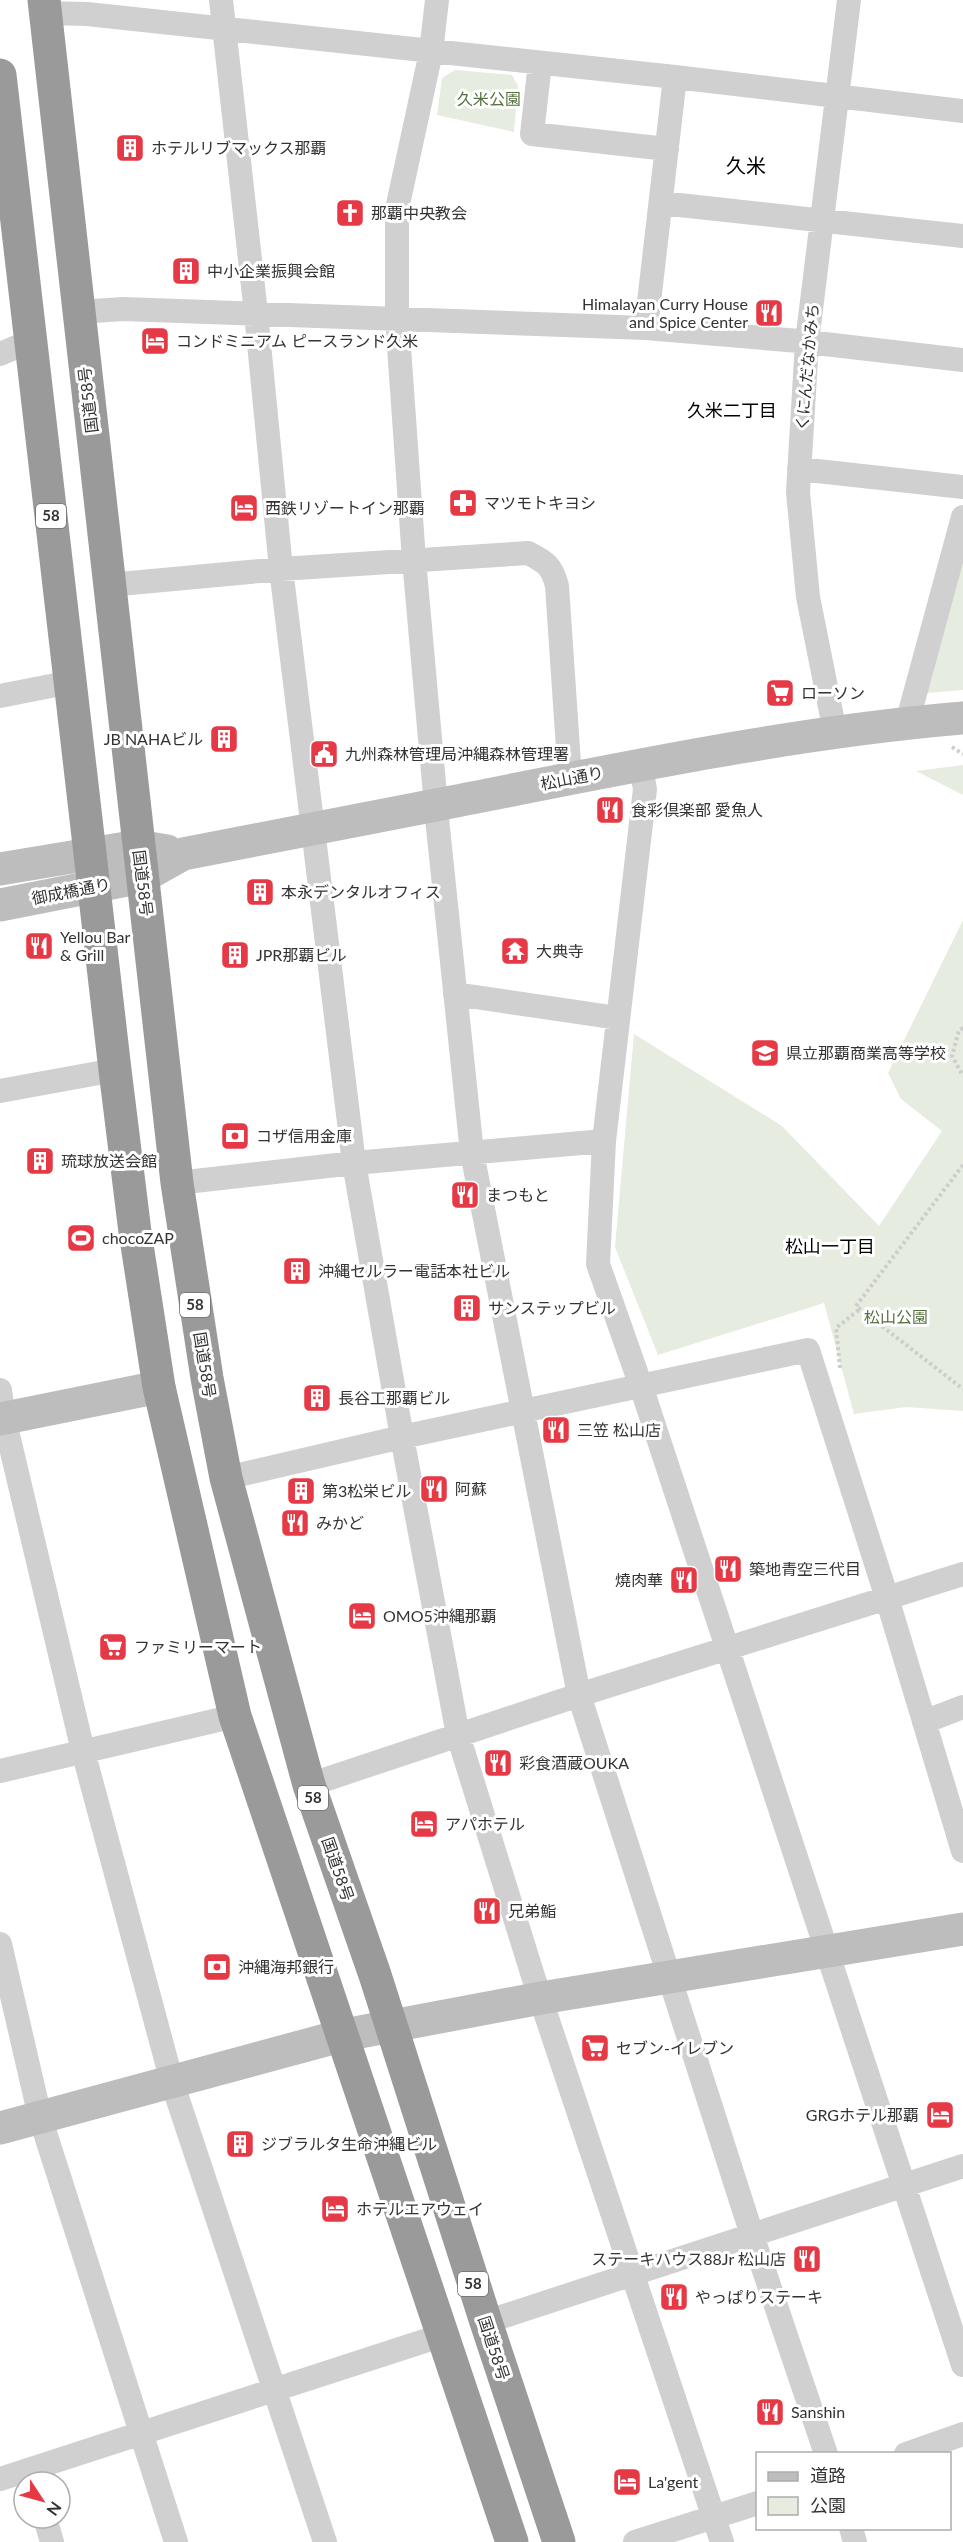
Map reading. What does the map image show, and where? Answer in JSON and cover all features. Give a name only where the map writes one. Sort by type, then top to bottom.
[{"type":"highway","name":"国道58号","points":[[45,6],[177,1183],[207,1378],[226,1478],[309,1785],[375,1975],[559,2542]]},
{"type":"highway","name":"58","points":[[0,75],[115,1070],[135,1232],[159,1387],[235,1716],[344,2035],[512,2542]]},
{"type":"street","points":[[221,0],[256,314],[281,570],[354,1163],[458,1735],[541,1998],[722,2542]]},
{"type":"street","points":[[437,0],[431,52],[397,209],[397,319],[414,560],[436,805],[472,1153],[579,1695],[752,2235],[825,2452]]},
{"type":"street","name":"くにんだなかみち","points":[[835,732],[808,597],[798,492],[807,342],[849,0]]},
{"type":"street","points":[[45,6],[87,14],[225,30],[675,77],[963,111]]},
{"type":"street","points":[[540,63],[532,134],[667,149]]},
{"type":"street","points":[[646,328],[675,77]]},
{"type":"street","points":[[661,203],[963,236]]},
{"type":"street","points":[[78,312],[123,309],[646,328],[807,342],[963,360]]},
{"type":"street","points":[[0,354],[31,341]]},
{"type":"street","points":[[799,469],[963,487]]},
{"type":"street","points":[[907,723],[963,518]]},
{"type":"street","points":[[109,585],[281,570],[528,553],[543,560],[553,571],[557,586],[570,778]]},
{"type":"street","points":[[0,696],[71,682]]},
{"type":"street","name":"松山通り","points":[[140,862],[730,747],[907,723],[957,733]]},
{"type":"street","points":[[640,764],[645,789],[604,1141],[598,1264],[728,1648],[963,2365]]},
{"type":"street","name":"御成橋通り","points":[[0,869],[90,854],[140,862]]},
{"type":"street","name":"御成橋通り","points":[[0,905],[94,886],[140,862]]},
{"type":"street","points":[[456,994],[618,1018]]},
{"type":"street","points":[[0,1091],[115,1070]]},
{"type":"street","points":[[177,1183],[354,1163],[604,1141]]},
{"type":"street","points":[[226,1478],[402,1437],[808,1350],[887,1598],[963,1851]]},
{"type":"street","points":[[159,1387],[1,1409],[82,1751],[172,2082],[325,2542]]},
{"type":"street","points":[[309,1785],[579,1695],[963,1574]]},
{"type":"street","points":[[924,1722],[963,1707]]},
{"type":"street","points":[[0,1771],[235,1716]]},
{"type":"street","points":[[0,2128],[344,2035],[541,1998],[963,1929]]},
{"type":"street","points":[[0,1944],[40,2117],[176,2542]]},
{"type":"street","points":[[486,2322],[963,2166]]},
{"type":"street","points":[[46,2470],[141,2433],[442,2335]]},
{"type":"street","points":[[912,2452],[963,2434]]},
{"type":"street","points":[[635,2542],[756,2504]]},
{"type":"path","points":[[957,733],[963,754]]},
{"type":"path","points":[[963,1028],[958,1030],[952,1056],[963,1076]]},
{"type":"path","points":[[840,1368],[836,1328],[858,1308],[963,1165]]},
{"type":"path","points":[[858,1308],[963,1389]]},
{"type":"green space","name":"久米公園","points":[[455,70],[512,75],[518,86],[514,132],[437,115],[442,78]]},
{"type":"green space","points":[[963,532],[963,690],[927,693]]},
{"type":"green space","points":[[963,765],[963,795],[916,771]]},
{"type":"green space","name":"松山公園","points":[[963,920],[963,1411],[906,1407],[854,1414],[824,1303],[658,1355],[615,1247],[634,1034],[782,1126],[879,1226],[942,1131],[901,1099],[888,1073]]},
{"type":"place","name":"ホテルリブマックス那覇","points":[[130,148]]},
{"type":"place","name":"那覇中央教会","points":[[350,213]]},
{"type":"place","name":"中小企業振興会館","points":[[186,271]]},
{"type":"place","name":"Himalayan Curry House and Spice Center","points":[[769,313]]},
{"type":"place","name":"コンドミニアム ピースランド久米","points":[[155,341]]},
{"type":"place","name":"マツモトキヨシ","points":[[463,503]]},
{"type":"place","name":"西鉄リゾートイン那覇","points":[[244,508]]},
{"type":"place","name":"ローソン","points":[[780,693]]},
{"type":"place","name":"JB NAHAビル","points":[[224,739]]},
{"type":"place","name":"九州森林管理局沖縄森林管理署","points":[[324,754]]},
{"type":"place","name":"食彩倶楽部 愛魚人","points":[[610,810]]},
{"type":"place","name":"本永デンタルオフィス","points":[[260,892]]},
{"type":"place","name":"Yellou Bar & Grill","points":[[39,946]]},
{"type":"place","name":"大典寺","points":[[515,951]]},
{"type":"place","name":"JPR那覇ビル","points":[[235,955]]},
{"type":"place","name":"県立那覇商業高等学校","points":[[765,1053]]},
{"type":"place","name":"コザ信用金庫","points":[[235,1136]]},
{"type":"place","name":"琉球放送会館","points":[[40,1161]]},
{"type":"place","name":"まつもと","points":[[465,1195]]},
{"type":"place","name":"chocoZAP","points":[[81,1238]]},
{"type":"place","name":"沖縄セルラー電話本社ビル","points":[[297,1271]]},
{"type":"place","name":"サンステップビル","points":[[467,1308]]},
{"type":"place","name":"長谷工那覇ビル","points":[[317,1398]]},
{"type":"place","name":"三笠 松山店","points":[[556,1430]]},
{"type":"place","name":"阿蘇","points":[[434,1489]]},
{"type":"place","name":"第3松栄ビル","points":[[301,1491]]},
{"type":"place","name":"みかど","points":[[295,1523]]},
{"type":"place","name":"築地青空三代目","points":[[728,1569]]},
{"type":"place","name":"燒肉華","points":[[684,1580]]},
{"type":"place","name":"OMO5沖縄那覇","points":[[362,1616]]},
{"type":"place","name":"ファミリーマート","points":[[113,1647]]},
{"type":"place","name":"彩食酒蔵OUKA","points":[[498,1763]]},
{"type":"place","name":"アパホテル","points":[[424,1824]]},
{"type":"place","name":"兄弟鮨","points":[[487,1911]]},
{"type":"place","name":"沖縄海邦銀行","points":[[217,1967]]},
{"type":"place","name":"セブン-イレブン","points":[[595,2048]]},
{"type":"place","name":"GRGホテル那覇","points":[[940,2115]]},
{"type":"place","name":"ジブラルタ生命沖縄ビル","points":[[240,2144]]},
{"type":"place","name":"ホテルエアウェイ","points":[[335,2209]]},
{"type":"place","name":"ステーキハウス88Jr 松山店","points":[[807,2259]]},
{"type":"place","name":"やっぱりステーキ","points":[[674,2297]]},
{"type":"place","name":"Sanshin","points":[[770,2412]]},
{"type":"place","name":"La'gent","points":[[627,2482]]},
{"type":"district","name":"久米","points":[[746,166]]},
{"type":"district","name":"久米二丁目","points":[[732,411]]},
{"type":"district","name":"松山一丁目","points":[[830,1247]]}]
